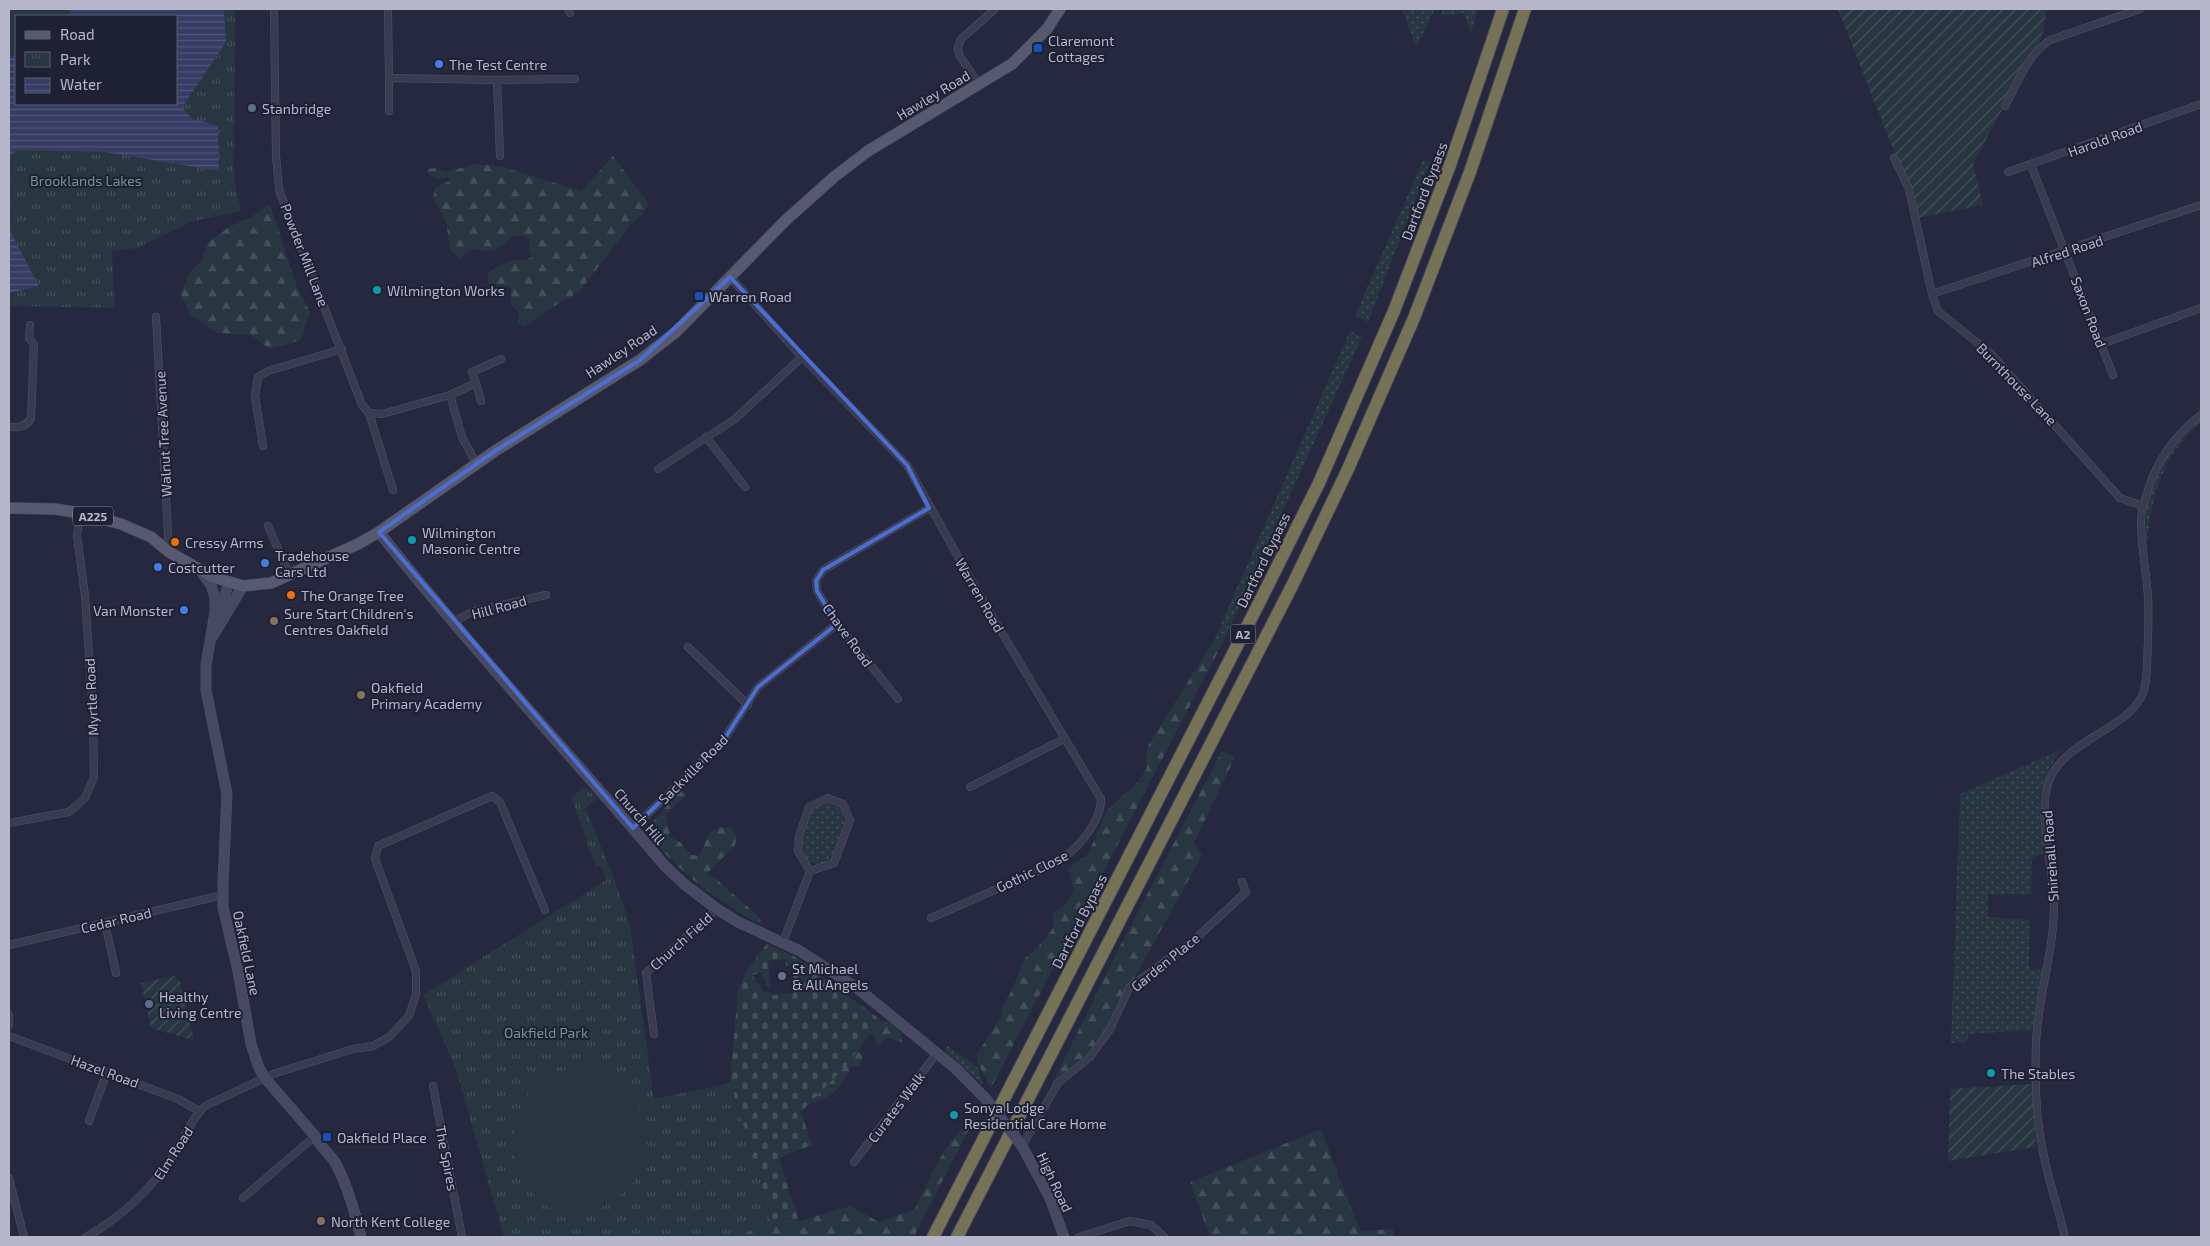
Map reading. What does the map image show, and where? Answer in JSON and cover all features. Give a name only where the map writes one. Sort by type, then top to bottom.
[{"type":"highway","name":"Dartford Bypass","points":[[933,1237],[1257,607],[1318,483],[1394,311],[1450,165],[1503,9]]},
{"type":"highway","name":"A2","points":[[957,1237],[1293,584],[1348,469],[1414,318],[1467,182],[1525,9]]},
{"type":"main road","name":"Hawley Road","points":[[169,552],[200,570],[229,583],[243,586],[271,583],[290,576],[379,532],[572,401],[640,360],[676,332],[786,220],[834,177],[868,151],[1012,64],[1047,29],[1060,9]]},
{"type":"main road","name":"A225","points":[[9,508],[45,508],[80,513],[127,526],[151,537],[169,552]]},
{"type":"main road","name":"Church Hill","points":[[379,532],[453,622],[665,866],[684,884],[738,922],[800,950],[857,988],[938,1053]]},
{"type":"main road","name":"Oakfield Lane","points":[[200,570],[214,592],[215,612],[206,665],[206,690],[227,794],[223,895],[225,914],[238,971],[251,1044],[259,1068],[265,1078],[334,1161],[350,1194],[362,1237]]},
{"type":"main road","name":"Oakfield Lane","points":[[210,642],[229,583]]},
{"type":"main road","name":"Oakfield Lane","points":[[210,642],[243,586]]},
{"type":"main road","name":"High Road","points":[[938,1053],[986,1099],[1022,1146],[1050,1198],[1064,1237]]},
{"type":"street","name":"Powder Mill Lane","points":[[274,9],[276,156],[280,190],[362,405],[369,414],[393,490]]},
{"type":"street","points":[[388,9],[389,111]]},
{"type":"street","points":[[979,84],[959,55],[958,47],[961,39],[995,9]]},
{"type":"street","points":[[2005,106],[2030,58],[2040,46],[2050,40],[2140,9]]},
{"type":"street","points":[[389,78],[575,79]]},
{"type":"street","points":[[497,80],[500,156]]},
{"type":"street","name":"Harold Road","points":[[2008,172],[2201,104]]},
{"type":"street","name":"Burnthouse Lane","points":[[1894,158],[1909,189],[1932,294],[1938,311],[1990,353],[2120,498],[2143,506]]},
{"type":"street","name":"Saxon Road","points":[[2031,165],[2113,376]]},
{"type":"street","name":"Alfred Road","points":[[1932,294],[2065,252],[2201,205]]},
{"type":"street","name":"Warren Road","points":[[730,277],[802,358],[907,465],[929,508],[1098,794]]},
{"type":"street","points":[[2101,344],[2201,308]]},
{"type":"street","name":"Walnut Tree Avenue","points":[[156,317],[169,552]]},
{"type":"street","points":[[9,427],[18,428],[27,424],[31,419],[34,345],[29,338],[30,325]]},
{"type":"street","points":[[263,446],[255,396],[258,377],[268,371],[342,350]]},
{"type":"street","points":[[658,469],[735,419],[802,358]]},
{"type":"street","points":[[482,401],[472,372],[501,359]]},
{"type":"street","points":[[369,414],[382,414],[450,395],[476,383]]},
{"type":"street","points":[[450,395],[462,437],[477,464]]},
{"type":"street","name":"Shirehall Road","points":[[2065,1237],[2042,1146],[2036,1094],[2038,1022],[2053,937],[2054,901],[2044,817],[2048,782],[2059,762],[2069,752],[2113,724],[2141,698],[2144,690],[2147,664],[2148,600],[2141,520],[2143,506],[2153,473],[2162,457],[2178,434],[2201,415]]},
{"type":"street","points":[[706,437],[745,487]]},
{"type":"street","name":"Chave Road","points":[[898,700],[837,624],[817,591],[816,581],[822,570],[929,508]]},
{"type":"street","name":"Myrtle Road","points":[[9,823],[69,812],[85,798],[94,777],[93,713],[86,596],[77,535],[80,513]]},
{"type":"street","points":[[268,526],[290,576]]},
{"type":"street","name":"Hill Road","points":[[453,622],[474,611],[546,595]]},
{"type":"street","name":"Sackville Road","points":[[633,828],[723,741],[758,687],[837,624]]},
{"type":"street","points":[[688,647],[748,705]]},
{"type":"street","points":[[970,787],[1064,739]]},
{"type":"street","name":"Gothic Close","points":[[930,918],[1058,862],[1069,854],[1081,842],[1097,814],[1101,803],[1098,794]]},
{"type":"street","name":"Elm Road","points":[[86,1237],[117,1217],[149,1188],[177,1151],[199,1111],[211,1102],[273,1074],[353,1049],[373,1046],[390,1037],[409,1016],[416,994],[416,971],[375,859],[378,846],[492,796],[500,802],[545,910]]},
{"type":"street","points":[[827,798],[843,804],[850,820],[834,864],[810,871],[798,851],[800,836],[809,808],[827,798]]},
{"type":"street","points":[[783,942],[810,871]]},
{"type":"street","name":"Garden Place","points":[[1022,1146],[1058,1083],[1090,1057],[1109,1031],[1129,988],[1192,941],[1246,892],[1242,882]]},
{"type":"street","name":"Cedar Road","points":[[9,944],[223,895]]},
{"type":"street","name":"Church Field","points":[[654,1034],[646,973],[717,909]]},
{"type":"street","points":[[105,923],[116,973]]},
{"type":"street","points":[[9,1015],[9,1025]]},
{"type":"street","name":"Hazel Road","points":[[9,1036],[178,1098],[199,1111]]},
{"type":"street","name":"Curates Walk","points":[[854,1162],[938,1053]]},
{"type":"street","points":[[90,1121],[107,1072]]},
{"type":"street","name":"The Spires","points":[[433,1086],[460,1235]]},
{"type":"street","points":[[242,1198],[315,1136]]},
{"type":"street","points":[[9,1178],[24,1237]]},
{"type":"street","points":[[1079,1237],[1130,1221],[1151,1225],[1164,1237]]},
{"type":"highlighted area","points":[[730,277],[907,465],[929,508],[823,570],[816,581],[817,591],[837,624],[758,687],[723,741],[633,828],[379,532],[495,451],[640,360]]},
{"type":"green space","name":"Brooklands Lakes","points":[[9,9],[235,9],[234,179],[241,211],[193,221],[137,248],[112,251],[115,308],[9,306]]},
{"type":"green space","points":[[1402,9],[1435,9],[1416,47]]},
{"type":"green space","points":[[1444,9],[1478,9],[1471,34],[1464,13],[1440,16]]},
{"type":"green space","points":[[1838,9],[2046,9],[2044,30],[2040,41],[1973,164],[1983,205],[1917,218],[1897,160]]},
{"type":"green space","points":[[613,156],[649,204],[642,215],[631,224],[580,291],[551,308],[525,327],[519,323],[518,311],[511,306],[511,287],[488,284],[488,273],[505,263],[532,257],[529,248],[530,239],[521,235],[511,237],[495,250],[475,249],[459,258],[450,249],[446,221],[433,198],[435,188],[451,180],[447,177],[438,179],[429,175],[427,169],[435,168],[446,172],[475,164],[500,166],[581,191]]},
{"type":"green space","points":[[1423,160],[1430,162],[1368,322],[1355,316]]},
{"type":"green space","points":[[270,204],[297,287],[310,312],[301,340],[270,349],[251,335],[217,333],[191,315],[180,295],[189,273],[202,260],[207,243],[229,227],[251,217]]},
{"type":"green space","points":[[1350,331],[1362,337],[1223,642],[1215,638]]},
{"type":"green space","points":[[2201,419],[2201,423],[2177,448],[2168,462],[2156,491],[2147,542],[2147,507],[2158,473],[2176,443]]},
{"type":"green space","points":[[1215,638],[1223,642],[991,1088],[978,1064],[977,1054],[1001,1017],[1004,1003],[1011,992],[1025,958],[1037,948],[1054,927],[1052,913],[1062,908],[1074,892],[1068,868],[1088,854],[1108,809],[1138,782],[1147,768],[1146,751],[1149,744]]},
{"type":"green space","points":[[2062,749],[2042,786],[2040,807],[2045,848],[2044,853],[2032,858],[2031,894],[1988,894],[1988,917],[2030,920],[2029,970],[2045,968],[2032,1030],[1968,1034],[1967,1042],[1951,1043],[1960,794]]},
{"type":"green space","points":[[1222,751],[1235,757],[1194,843],[1202,855],[1133,981],[1116,1003],[1104,1033],[1093,1049],[1053,1082],[1119,948]]},
{"type":"green space","name":"Oakfield Park","points":[[585,786],[597,799],[585,808],[613,875],[630,925],[654,1099],[730,1083],[759,1174],[771,1221],[738,1237],[504,1237],[456,1069],[423,995],[606,880],[600,865],[596,867],[571,797]]},
{"type":"green space","points":[[682,789],[687,795],[666,814],[670,837],[680,842],[691,855],[699,856],[710,832],[719,827],[732,828],[737,839],[734,847],[706,874],[715,878],[756,914],[761,921],[759,924],[702,887],[653,840],[657,835],[649,826]]},
{"type":"green space","points":[[824,802],[841,809],[846,823],[832,861],[819,865],[807,860],[801,844],[813,808]]},
{"type":"green space","points":[[767,944],[794,956],[881,1020],[845,1067],[801,1112],[812,1145],[779,1158],[799,1221],[771,1221],[759,1174],[730,1083],[738,990],[746,971]],"holes":[[[785,959],[786,966],[792,965],[795,992],[773,995],[772,992],[765,993],[752,975],[761,972],[768,987],[771,986],[768,961]]]},
{"type":"green space","points":[[174,976],[180,981],[194,1040],[151,1028],[141,983]]},
{"type":"green space","points":[[869,1021],[887,1021],[901,1032],[903,1043],[887,1037],[878,1047],[874,1036],[861,1032],[852,1045],[863,1056],[860,1066],[851,1067],[844,1080],[832,1094],[813,1103],[810,1089]]},
{"type":"green space","points":[[947,1045],[978,1068],[983,1085],[946,1053]]},
{"type":"green space","points":[[578,1067],[600,1068],[618,1075],[627,1082],[642,1114],[645,1138],[639,1173],[628,1188],[597,1210],[576,1217],[568,1217],[556,1212],[538,1199],[521,1178],[514,1154],[513,1141],[518,1116],[534,1085],[550,1075]]},
{"type":"green space","points":[[2032,1084],[2036,1147],[1948,1161],[1950,1089]]},
{"type":"green space","points":[[971,1125],[914,1237],[677,1237],[768,1208],[771,1221],[799,1221],[850,1206],[879,1222],[915,1209],[938,1161],[955,1137],[963,1129]]},
{"type":"green space","points":[[1321,1129],[1360,1231],[1393,1229],[1394,1237],[1210,1237],[1190,1182]]},
{"type":"water","points":[[69,9],[224,9],[226,42],[182,108],[193,119],[218,126],[219,171],[105,152],[18,150],[9,157],[9,58],[15,55],[15,105],[178,105],[178,15],[72,15]]},
{"type":"water","points":[[9,229],[39,286],[9,293]]},
{"type":"place","name":"Claremont Cottages","points":[[1038,48]]},
{"type":"place","name":"The Test Centre","points":[[439,64]]},
{"type":"place","name":"Stanbridge","points":[[252,108]]},
{"type":"place","name":"Wilmington Works","points":[[377,290]]},
{"type":"place","name":"Warren Road","points":[[699,296]]},
{"type":"place","name":"Wilmington Masonic Centre","points":[[412,540]]},
{"type":"place","name":"Cressy Arms","points":[[175,542]]},
{"type":"place","name":"Tradehouse Cars Ltd","points":[[265,563]]},
{"type":"place","name":"Costcutter","points":[[158,567]]},
{"type":"place","name":"The Orange Tree","points":[[291,595]]},
{"type":"place","name":"Van Monster","points":[[184,610]]},
{"type":"place","name":"Sure Start Children's Centres Oakfield","points":[[274,621]]},
{"type":"place","name":"Oakfield Primary Academy","points":[[361,695]]},
{"type":"place","name":"St Michael & All Angels","points":[[782,976]]},
{"type":"place","name":"Healthy Living Centre","points":[[149,1004]]},
{"type":"place","name":"The Stables","points":[[1991,1073]]},
{"type":"place","name":"Sonya Lodge Residential Care Home","points":[[954,1115]]},
{"type":"place","name":"Oakfield Place","points":[[327,1137]]},
{"type":"place","name":"North Kent College","points":[[321,1221]]}]
